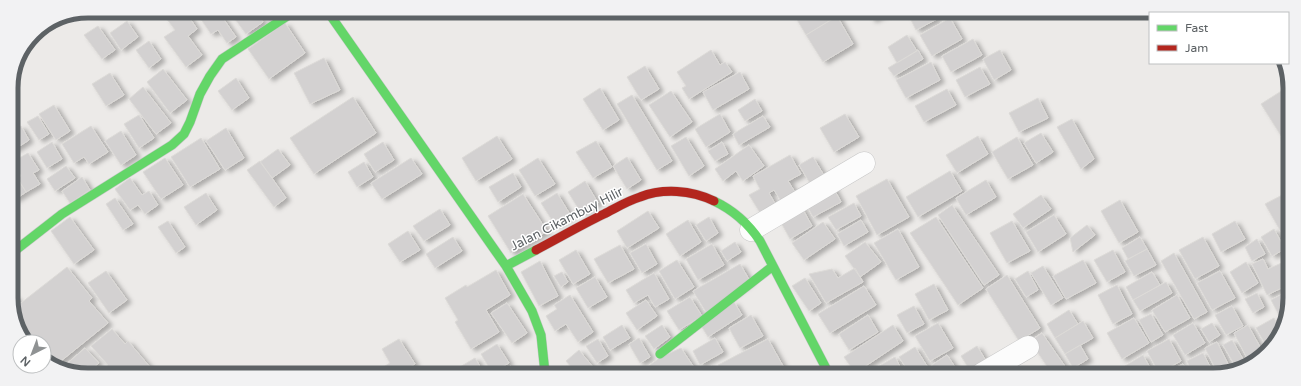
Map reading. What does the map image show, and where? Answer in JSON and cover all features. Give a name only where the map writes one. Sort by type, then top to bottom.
[{"type":"street","points":[[18,248],[62,214],[172,145],[184,134],[200,94],[222,59],[286,18]]},
{"type":"street","name":"Jalan Cikambuy Hilir","points":[[332,18],[506,266],[589,221],[636,198],[650,193],[678,191],[710,199],[725,206],[738,216],[755,234],[826,368]]},
{"type":"street","points":[[752,230],[864,163]]},
{"type":"street","points":[[506,266],[532,310],[541,335],[544,368]]},
{"type":"street","points":[[660,354],[773,266]]},
{"type":"street","points":[[992,368],[1028,347]]},
{"type":"building","points":[[166,18],[190,18],[197,29],[188,36],[202,55],[186,67],[164,37],[175,30]]},
{"type":"building","points":[[200,18],[223,18],[236,37],[227,43],[218,30],[211,34]]},
{"type":"building","points":[[234,18],[260,18],[263,22],[246,34]]},
{"type":"building","points":[[796,18],[834,18],[806,35]]},
{"type":"building","points":[[834,18],[838,18],[853,44],[823,62],[806,35]]},
{"type":"building","points":[[910,18],[936,18],[937,19],[916,30]]},
{"type":"building","points":[[950,18],[962,39],[932,56],[920,35]]},
{"type":"building","points":[[127,21],[138,37],[121,50],[110,33]]},
{"type":"building","points":[[285,23],[305,53],[269,79],[248,49]]},
{"type":"building","points":[[98,26],[115,50],[102,59],[84,35]]},
{"type":"building","points":[[907,35],[917,51],[897,63],[888,47]]},
{"type":"building","points":[[973,39],[982,55],[951,72],[942,56]]},
{"type":"building","points":[[149,41],[161,59],[149,68],[136,50]]},
{"type":"building","points":[[711,50],[720,65],[725,62],[732,72],[689,99],[682,88],[686,86],[677,72]]},
{"type":"building","points":[[918,50],[923,59],[894,76],[888,68]]},
{"type":"building","points":[[1000,50],[1011,70],[994,80],[983,59]]},
{"type":"building","points":[[324,58],[340,90],[310,104],[294,73]]},
{"type":"building","points":[[931,62],[940,80],[906,98],[896,80]]},
{"type":"building","points":[[645,66],[659,89],[641,100],[627,77]]},
{"type":"building","points":[[980,67],[990,84],[965,97],[956,80]]},
{"type":"building","points":[[163,69],[187,100],[170,113],[147,82]]},
{"type":"building","points":[[740,72],[749,89],[713,110],[703,92]]},
{"type":"building","points":[[110,73],[124,95],[106,106],[92,84]]},
{"type":"building","points":[[236,78],[249,98],[232,110],[218,91]]},
{"type":"building","points":[[143,87],[171,123],[156,134],[129,99]]},
{"type":"building","points":[[600,88],[619,120],[603,130],[583,99]]},
{"type":"building","points":[[947,89],[956,105],[924,122],[915,106]]},
{"type":"building","points":[[1283,90],[1283,139],[1261,104]]},
{"type":"building","points":[[671,91],[692,122],[670,137],[649,105]]},
{"type":"building","points":[[632,95],[672,161],[657,170],[617,104]]},
{"type":"building","points":[[353,97],[376,133],[314,174],[290,138]]},
{"type":"building","points":[[1038,98],[1048,118],[1019,132],[1009,113]]},
{"type":"building","points":[[755,99],[762,111],[745,121],[738,110]]},
{"type":"building","points":[[54,105],[70,131],[56,140],[39,114]]},
{"type":"building","points":[[720,114],[730,132],[706,147],[695,129]]},
{"type":"building","points":[[845,114],[859,137],[834,152],[820,128]]},
{"type":"building","points":[[139,115],[154,138],[139,148],[124,124]]},
{"type":"building","points":[[38,116],[49,134],[39,140],[27,122]]},
{"type":"building","points":[[763,116],[770,127],[739,145],[733,134]]},
{"type":"building","points":[[1072,119],[1094,159],[1081,169],[1057,127]]},
{"type":"building","points":[[21,126],[29,140],[18,147],[18,128]]},
{"type":"building","points":[[91,126],[108,152],[89,164],[84,157],[74,163],[62,144]]},
{"type":"building","points":[[226,128],[244,158],[225,170],[206,141]]},
{"type":"building","points":[[121,131],[136,155],[121,165],[105,141]]},
{"type":"building","points":[[1041,133],[1053,152],[1036,163],[1024,143]]},
{"type":"building","points":[[497,136],[512,159],[476,181],[462,158]]},
{"type":"building","points":[[978,136],[988,154],[957,173],[946,155]]},
{"type":"building","points":[[686,137],[704,166],[689,176],[671,146]]},
{"type":"building","points":[[1017,137],[1033,165],[1008,179],[992,152]]},
{"type":"building","points":[[201,138],[220,169],[190,187],[171,157]]},
{"type":"building","points":[[596,141],[612,167],[593,178],[576,152]]},
{"type":"building","points":[[52,142],[62,159],[47,168],[37,152]]},
{"type":"building","points":[[383,142],[394,160],[375,172],[364,154]]},
{"type":"building","points":[[722,142],[728,154],[715,161],[708,151]]},
{"type":"building","points":[[749,145],[764,166],[743,181],[736,171],[723,181],[715,169]]},
{"type":"building","points":[[278,149],[290,165],[272,178],[260,162]]},
{"type":"building","points":[[28,153],[39,170],[33,173],[40,184],[26,192],[18,180],[18,178],[21,176],[18,171],[18,159]]},
{"type":"building","points":[[790,155],[801,174],[788,181],[795,192],[781,201],[774,190],[769,193],[777,207],[762,216],[749,195],[760,189],[753,176]]},
{"type":"building","points":[[627,157],[641,180],[627,189],[613,166]]},
{"type":"building","points":[[813,157],[825,177],[811,185],[799,165]]},
{"type":"building","points":[[165,158],[183,185],[161,199],[143,172]]},
{"type":"building","points":[[411,158],[422,174],[382,199],[371,183]]},
{"type":"building","points":[[538,158],[555,184],[535,196],[519,170]]},
{"type":"building","points":[[260,161],[286,198],[274,207],[247,170]]},
{"type":"building","points":[[364,162],[373,177],[357,187],[348,172]]},
{"type":"building","points":[[66,166],[75,178],[55,191],[47,179]]},
{"type":"building","points":[[950,171],[962,191],[918,217],[906,197]]},
{"type":"building","points":[[513,173],[521,187],[498,202],[489,187]]},
{"type":"building","points":[[82,177],[90,190],[70,203],[62,191]]},
{"type":"building","points":[[130,178],[142,195],[149,191],[158,205],[145,214],[138,205],[130,210],[115,189]]},
{"type":"building","points":[[18,179],[26,192],[18,197]]},
{"type":"building","points":[[887,179],[909,217],[877,235],[856,196]]},
{"type":"building","points":[[986,180],[996,197],[966,215],[956,198]]},
{"type":"building","points":[[585,181],[598,203],[581,213],[568,192]]},
{"type":"building","points":[[832,185],[841,202],[813,217],[804,200]]},
{"type":"building","points":[[206,193],[217,210],[196,225],[184,207]]},
{"type":"building","points":[[557,193],[571,216],[555,225],[541,203]]},
{"type":"building","points":[[523,194],[547,231],[511,253],[488,216]]},
{"type":"building","points":[[1041,195],[1051,209],[1023,228],[1013,214]]},
{"type":"building","points":[[1283,195],[1283,231],[1281,232],[1265,204]]},
{"type":"building","points":[[115,198],[133,224],[123,230],[106,204]]},
{"type":"building","points":[[1120,200],[1138,232],[1119,243],[1101,211]]},
{"type":"building","points":[[854,203],[861,216],[836,230],[828,217]]},
{"type":"building","points":[[952,205],[999,275],[984,285],[938,215]]},
{"type":"building","points":[[801,206],[812,226],[790,239],[779,219]]},
{"type":"building","points":[[440,209],[450,225],[424,241],[413,226]]},
{"type":"building","points":[[648,211],[659,228],[627,248],[617,231]]},
{"type":"building","points":[[1054,215],[1066,234],[1038,252],[1026,232]]},
{"type":"building","points":[[70,217],[94,250],[74,264],[51,231]]},
{"type":"building","points":[[709,217],[718,233],[706,241],[696,225]]},
{"type":"building","points":[[936,217],[983,288],[958,305],[910,233]]},
{"type":"building","points":[[688,220],[701,242],[680,256],[666,234]]},
{"type":"building","points":[[861,220],[868,232],[844,246],[837,234]]},
{"type":"building","points":[[168,221],[185,247],[176,253],[158,227]]},
{"type":"building","points":[[1012,221],[1030,251],[1007,263],[990,233]]},
{"type":"building","points":[[1235,221],[1245,239],[1221,252],[1212,234]]},
{"type":"building","points":[[823,222],[835,239],[804,260],[792,243]]},
{"type":"building","points":[[1087,225],[1095,235],[1073,252],[1070,238]]},
{"type":"building","points":[[898,229],[919,267],[896,280],[874,243]]},
{"type":"building","points":[[1274,229],[1283,245],[1283,250],[1272,256],[1261,237]]},
{"type":"building","points":[[408,231],[420,250],[400,262],[388,244]]},
{"type":"building","points":[[453,237],[462,251],[435,268],[426,254]]},
{"type":"building","points":[[1140,237],[1147,249],[1128,259],[1122,248]]},
{"type":"building","points":[[1203,237],[1219,266],[1195,279],[1179,250]]},
{"type":"building","points":[[1257,239],[1265,254],[1252,261],[1245,247]]},
{"type":"building","points":[[735,242],[741,252],[727,261],[721,251]]},
{"type":"building","points":[[865,242],[881,262],[860,277],[845,256]]},
{"type":"building","points":[[646,244],[657,264],[642,273],[630,253]]},
{"type":"building","points":[[712,244],[724,265],[698,280],[686,259]]},
{"type":"building","points":[[620,245],[634,269],[608,283],[594,259]]},
{"type":"building","points":[[1147,249],[1156,265],[1134,276],[1125,261]]},
{"type":"building","points":[[576,250],[590,274],[573,284],[559,260]]},
{"type":"building","points":[[1113,250],[1125,272],[1107,282],[1094,260]]},
{"type":"building","points":[[1174,253],[1207,312],[1194,319],[1161,261]]},
{"type":"building","points":[[1263,259],[1268,269],[1283,262],[1283,287],[1267,295],[1252,264]]},
{"type":"building","points":[[677,260],[694,287],[675,299],[659,271]]},
{"type":"building","points":[[1083,260],[1096,283],[1066,299],[1053,276]]},
{"type":"building","points":[[540,261],[558,296],[539,306],[521,272]]},
{"type":"building","points":[[1246,262],[1258,283],[1242,293],[1230,272]]},
{"type":"building","points":[[740,264],[750,281],[706,312],[693,291]]},
{"type":"building","points":[[1043,266],[1063,298],[1051,305],[1031,273]]},
{"type":"building","points":[[67,267],[92,298],[89,301],[108,323],[59,362],[52,358],[52,334],[28,334],[19,312],[18,305]]},
{"type":"building","points":[[855,268],[863,282],[826,303],[809,274],[832,269],[838,278]]},
{"type":"building","points":[[496,270],[510,295],[486,310],[499,332],[471,349],[455,322],[458,320],[445,298],[466,285],[467,287]]},
{"type":"building","points":[[106,271],[127,300],[109,313],[88,283]]},
{"type":"building","points":[[1028,271],[1038,290],[1026,297],[1015,279]]},
{"type":"building","points":[[1220,271],[1235,298],[1212,310],[1197,283]]},
{"type":"building","points":[[562,272],[568,282],[561,287],[554,276]]},
{"type":"building","points":[[1152,272],[1160,285],[1133,300],[1126,287]]},
{"type":"building","points":[[654,273],[669,299],[655,307],[648,295],[634,303],[626,290]]},
{"type":"building","points":[[1007,275],[1040,328],[1019,341],[986,289]]},
{"type":"building","points":[[595,277],[607,297],[588,308],[576,288]]},
{"type":"building","points":[[805,278],[821,303],[809,311],[792,286]]},
{"type":"building","points":[[1166,282],[1172,293],[1140,311],[1133,300]]},
{"type":"building","points":[[934,284],[948,310],[929,320],[915,294]]},
{"type":"building","points":[[1117,285],[1132,314],[1113,324],[1098,295]]},
{"type":"building","points":[[864,286],[876,305],[830,333],[818,314]]},
{"type":"building","points":[[1257,293],[1264,307],[1253,313],[1245,299]]},
{"type":"building","points":[[1283,294],[1281,314],[1279,315],[1271,300]]},
{"type":"building","points":[[570,295],[593,332],[578,342],[566,324],[555,331],[546,316],[557,309],[554,305]]},
{"type":"building","points":[[1177,295],[1190,318],[1165,332],[1152,310]]},
{"type":"building","points":[[690,297],[702,316],[679,330],[667,311]]},
{"type":"building","points":[[646,300],[657,316],[637,330],[626,313]]},
{"type":"building","points":[[734,302],[742,315],[708,337],[700,324]]},
{"type":"building","points":[[507,303],[527,333],[512,343],[491,313]]},
{"type":"building","points":[[914,306],[924,324],[907,333],[897,315]]},
{"type":"building","points":[[1232,306],[1243,326],[1226,335],[1215,315]]},
{"type":"building","points":[[1069,310],[1078,324],[1055,338],[1047,324]]},
{"type":"building","points":[[1151,314],[1163,335],[1151,342],[1139,320]]},
{"type":"building","points":[[751,315],[763,336],[740,348],[729,328]]},
{"type":"building","points":[[868,315],[878,332],[849,350],[839,334]]},
{"type":"building","points":[[1134,318],[1149,343],[1122,359],[1107,333]]},
{"type":"building","points":[[1274,318],[1278,325],[1265,345],[1256,328]]},
{"type":"building","points":[[1083,321],[1093,338],[1065,354],[1055,338]]},
{"type":"building","points":[[938,323],[953,348],[930,361],[915,336]]},
{"type":"building","points":[[1193,323],[1205,343],[1185,355],[1173,335]]},
{"type":"building","points":[[1212,323],[1220,335],[1209,342],[1201,329]]},
{"type":"building","points":[[622,325],[630,338],[610,350],[603,337]]},
{"type":"building","points":[[662,325],[670,337],[654,349],[645,336]]},
{"type":"building","points":[[893,325],[903,341],[862,368],[852,368],[844,357]]},
{"type":"building","points":[[1248,325],[1261,349],[1248,359],[1234,333]]},
{"type":"building","points":[[112,329],[125,344],[128,341],[151,368],[105,368],[108,365],[91,346]]},
{"type":"building","points":[[1042,333],[1066,368],[1048,368],[1030,341]]},
{"type":"building","points":[[639,338],[650,357],[640,363],[629,344]]},
{"type":"building","points":[[715,338],[723,352],[700,365],[693,351]]},
{"type":"building","points":[[399,339],[415,364],[408,368],[382,368],[390,363],[382,349]]},
{"type":"building","points":[[598,339],[608,356],[597,363],[586,346]]},
{"type":"building","points":[[768,339],[783,366],[779,368],[720,368],[718,365]]},
{"type":"building","points":[[1169,339],[1181,361],[1168,368],[1156,368],[1147,351]]},
{"type":"building","points":[[1232,340],[1243,359],[1234,364],[1223,345]]},
{"type":"building","points":[[1217,342],[1229,366],[1215,368],[1205,348]]},
{"type":"building","points":[[497,344],[509,363],[500,368],[489,368],[481,354]]},
{"type":"building","points":[[1080,345],[1088,359],[1073,368],[1065,354]]},
{"type":"building","points":[[977,346],[988,364],[982,368],[968,368],[961,356]]},
{"type":"building","points":[[915,347],[928,368],[906,368],[899,357]]},
{"type":"building","points":[[85,348],[99,363],[93,368],[66,365]]},
{"type":"building","points":[[681,348],[694,368],[645,368],[661,357]]},
{"type":"building","points":[[579,350],[594,368],[572,368],[566,361]]},
{"type":"building","points":[[1203,353],[1211,368],[1190,368],[1187,361]]},
{"type":"building","points":[[947,355],[956,368],[934,368],[932,365]]},
{"type":"building","points":[[1143,355],[1150,368],[1126,368],[1125,366]]},
{"type":"building","points":[[895,357],[901,368],[876,368]]},
{"type":"building","points":[[475,358],[481,368],[458,368]]},
{"type":"building","points":[[1183,364],[1185,368],[1175,368]]},
{"type":"traffic: fast","points":[[18,248],[62,214],[172,145],[184,134],[200,94],[222,59],[284,18]]},
{"type":"traffic: fast","points":[[332,18],[506,266],[536,250]]},
{"type":"traffic: fast","points":[[714,201],[740,218],[760,241],[826,368]]},
{"type":"traffic: fast","points":[[506,266],[532,311],[541,335],[544,368]]},
{"type":"traffic: fast","points":[[660,354],[773,266]]},
{"type":"traffic: jam","points":[[536,250],[622,205],[649,194],[667,191],[687,193],[696,194],[714,201]]}]
